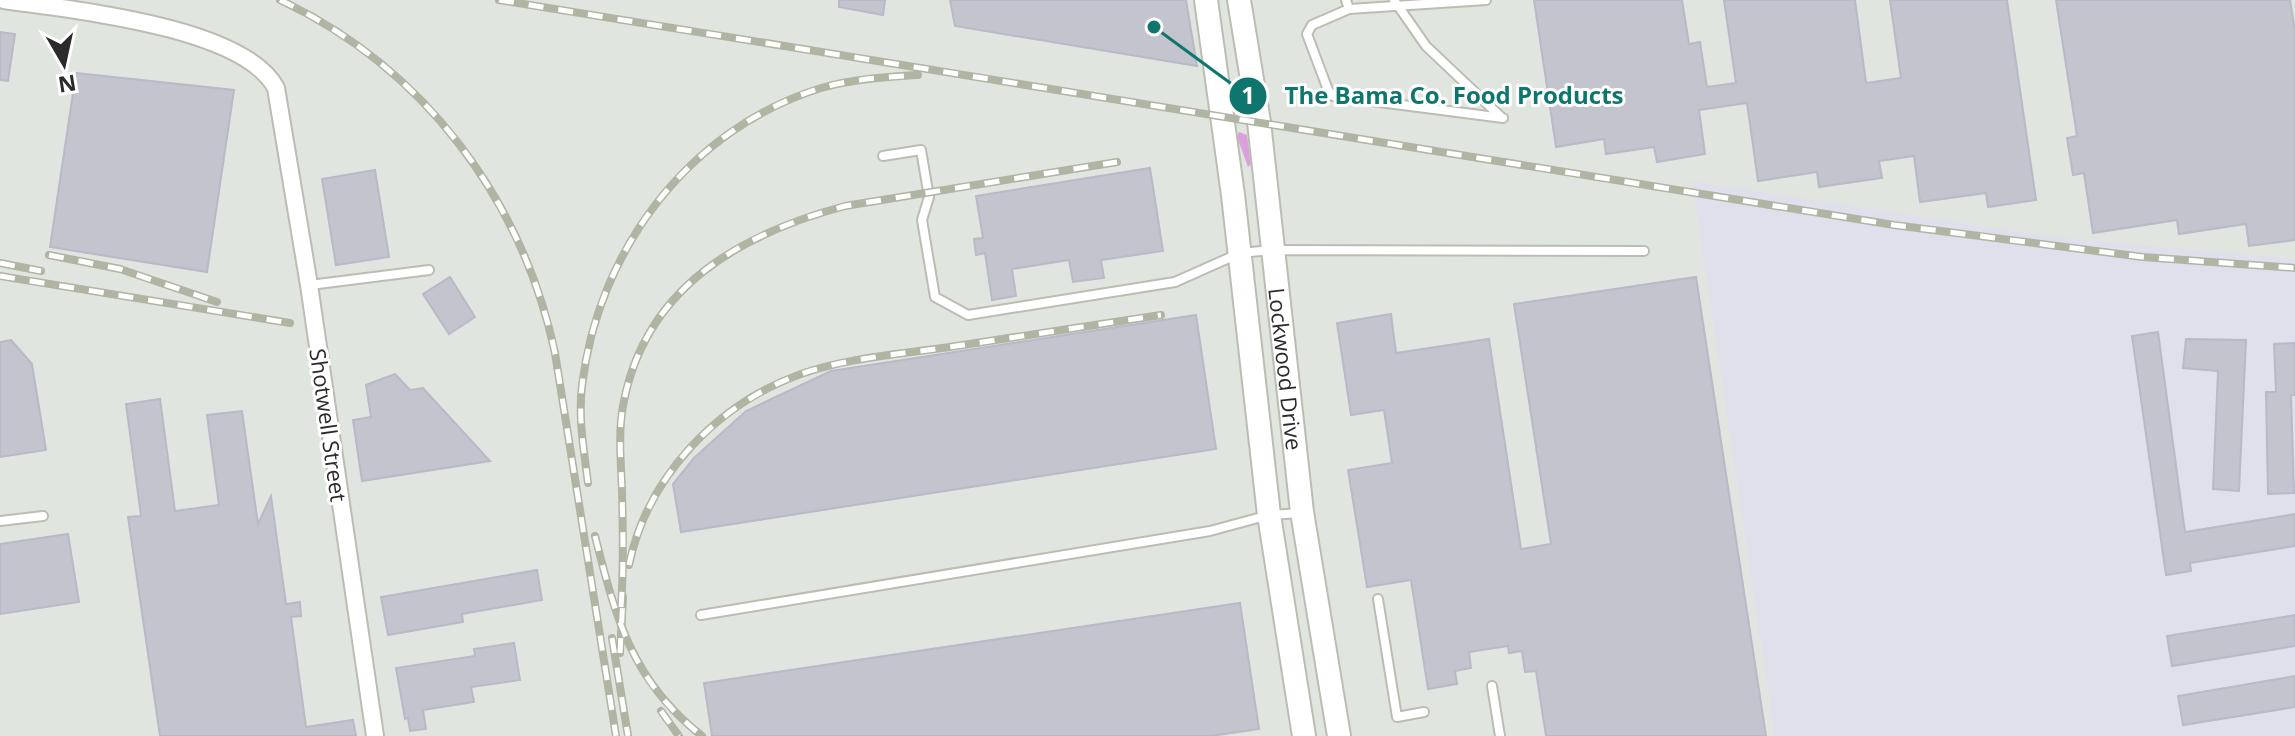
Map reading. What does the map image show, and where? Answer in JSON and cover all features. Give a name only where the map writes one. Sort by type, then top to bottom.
[{"type":"main road","name":"Lockwood Drive","points":[[1206,0],[1240,253],[1269,515],[1304,736]]},
{"type":"main road","name":"Lockwood Drive","points":[[1239,0],[1246,26],[1302,512],[1339,736]]},
{"type":"street","name":"Shotwell Street","points":[[4,0],[189,33],[218,42],[244,55],[270,77],[283,114],[375,736]]},
{"type":"lane","points":[[1397,4],[1426,46],[1503,118],[1333,96],[1307,34],[1312,25],[1348,4],[1486,0]]},
{"type":"lane","points":[[883,156],[921,150],[929,197],[922,220],[935,297],[968,315],[1175,282],[1240,253],[1273,250],[1644,251]]},
{"type":"lane","points":[[309,285],[429,270]]},
{"type":"lane","points":[[701,615],[1210,531],[1269,515],[1302,512]]},
{"type":"lane","points":[[0,521],[43,516]]},
{"type":"lane","points":[[1378,599],[1397,717],[1424,712]]},
{"type":"lane","points":[[1492,686],[1500,736]]},
{"type":"shaded area","points":[[0,0],[2295,0],[2295,259],[2051,237],[1692,181],[1775,736],[0,736]]},
{"type":"shaded area","points":[[1239,132],[1247,135],[1251,164],[1248,167],[1237,137]]},
{"type":"building","points":[[839,0],[885,0],[883,15],[839,7]]},
{"type":"building","points":[[950,0],[1186,0],[1197,66],[955,26]]},
{"type":"building","points":[[1534,0],[1682,0],[1689,44],[1700,42],[1707,87],[1736,83],[1724,0],[1855,0],[1866,83],[1901,78],[1890,0],[2007,0],[2036,200],[1988,207],[1986,193],[1920,202],[1914,156],[1879,161],[1882,178],[1819,187],[1817,172],[1758,181],[1747,103],[1699,110],[1705,154],[1657,162],[1654,147],[1606,154],[1604,139],[1556,147]]},
{"type":"building","points":[[2056,0],[2290,0],[2295,30],[2295,240],[2249,246],[2246,224],[2179,234],[2177,220],[2093,233],[2084,173],[2073,175],[2067,138],[2077,136]]},
{"type":"building","points":[[0,32],[15,34],[8,81],[0,80]]},
{"type":"building","points":[[76,73],[234,90],[207,272],[50,247]]},
{"type":"building","points":[[1150,168],[1163,251],[1101,260],[1104,278],[1073,282],[1069,260],[1012,269],[1016,296],[992,300],[985,253],[976,255],[974,239],[983,238],[976,196]]},
{"type":"building","points":[[375,170],[389,257],[336,265],[322,179]]},
{"type":"building","points":[[450,277],[475,317],[449,334],[423,294]]},
{"type":"building","points":[[1696,277],[1766,736],[1546,736],[1536,671],[1525,672],[1522,651],[1509,653],[1508,646],[1469,652],[1471,668],[1455,671],[1457,684],[1428,689],[1411,580],[1367,587],[1348,470],[1392,463],[1384,410],[1351,415],[1337,323],[1391,314],[1396,353],[1489,339],[1521,549],[1551,544],[1514,304]]},
{"type":"building","points":[[1196,315],[1216,449],[681,532],[673,484],[694,458],[746,411],[831,371]]},
{"type":"building","points":[[2158,332],[2185,532],[2295,514],[2295,546],[2190,563],[2191,571],[2166,575],[2132,336]]},
{"type":"building","points":[[2186,339],[2246,340],[2239,491],[2213,489],[2218,371],[2183,368]]},
{"type":"building","points":[[11,340],[32,364],[46,450],[0,457],[0,342]]},
{"type":"building","points":[[2295,343],[2295,395],[2291,395],[2294,493],[2268,494],[2266,392],[2276,392],[2274,344]]},
{"type":"building","points":[[395,374],[410,390],[423,388],[490,461],[362,481],[353,420],[371,417],[366,385]]},
{"type":"building","points":[[160,399],[175,511],[219,505],[207,415],[242,411],[258,524],[271,496],[286,604],[300,602],[301,616],[291,617],[306,727],[353,720],[356,736],[160,736],[128,517],[141,516],[126,404]]},
{"type":"building","points":[[68,534],[79,602],[0,614],[0,544]]},
{"type":"building","points":[[537,570],[542,600],[462,614],[463,622],[388,635],[381,597]]},
{"type":"building","points":[[1240,603],[1259,729],[1211,736],[712,736],[704,683]]},
{"type":"building","points":[[2295,615],[2295,646],[2172,666],[2167,636]]},
{"type":"building","points":[[514,643],[520,680],[471,687],[474,702],[423,710],[426,729],[410,731],[396,668],[475,656],[474,649]]},
{"type":"building","points":[[2295,676],[2295,707],[2183,725],[2178,696]]},
{"type":"railway","points":[[280,0],[332,28],[379,62],[422,101],[459,144],[491,192],[518,242],[540,296],[555,353],[616,736]]},
{"type":"railway","points":[[499,0],[1894,225],[2143,257],[2295,268]]},
{"type":"railway","points":[[588,483],[581,398],[591,336],[608,288],[630,243],[658,201],[692,164],[730,133],[773,107],[833,85],[918,75]]},
{"type":"railway","points":[[621,607],[620,437],[623,406],[634,365],[652,329],[675,298],[702,272],[734,250],[769,232],[845,206],[1117,162]]},
{"type":"railway","points":[[49,255],[120,269],[217,302]]},
{"type":"railway","points":[[0,263],[41,271]]},
{"type":"railway","points":[[0,276],[290,323]]},
{"type":"railway","points":[[629,565],[638,533],[669,474],[714,424],[770,387],[819,368],[858,360],[1161,315]]},
{"type":"railway","points":[[595,536],[611,595],[630,646],[659,693],[702,736]]},
{"type":"railway","points":[[620,653],[623,597]]},
{"type":"railway","points":[[612,638],[628,736]]},
{"type":"railway","points":[[661,711],[679,736]]},
{"type":"place","name":"The Bama Co. Food Products","points":[[1154,27]]}]
